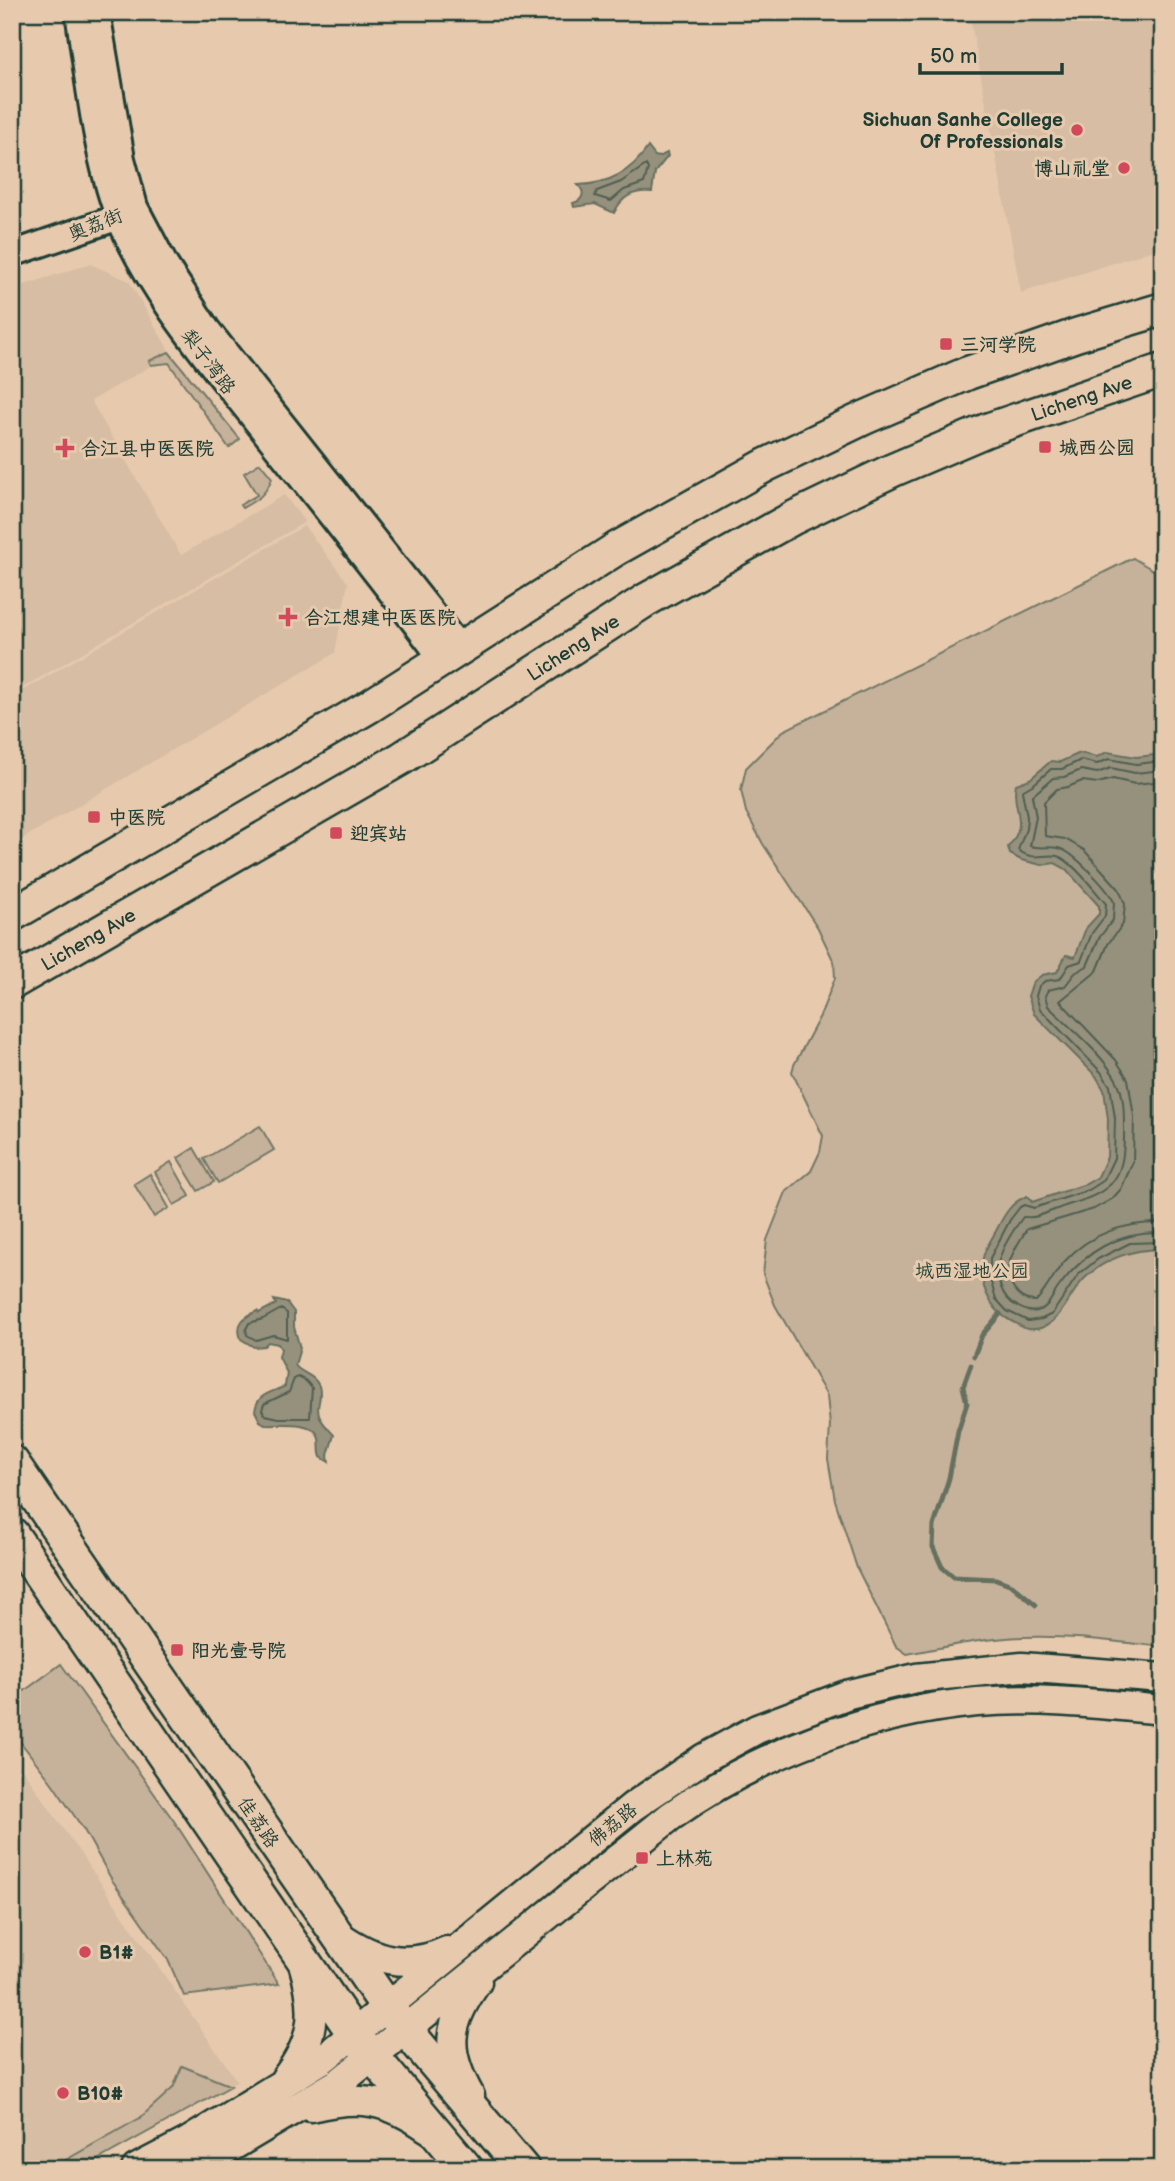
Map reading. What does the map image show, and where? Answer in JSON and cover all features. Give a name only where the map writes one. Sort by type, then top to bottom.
[{"type":"main road","points":[[12,915],[370,706],[616,549],[766,465],[864,418],[968,373],[1076,335],[1163,309]]},
{"type":"main road","name":"Licheng Ave","points":[[12,983],[402,758],[646,600],[793,518],[893,470],[988,430],[1163,370]]},
{"type":"main road","name":"佳荔路","points":[[12,1462],[304,1889],[396,2019],[482,2118],[507,2163]]},
{"type":"main road","points":[[12,1534],[363,2046],[467,2169]]},
{"type":"main road","name":"佛荔路","points":[[396,2019],[468,1940],[653,1791],[746,1734],[849,1693],[916,1678],[1023,1667],[1163,1678]]},
{"type":"main road","name":"佛荔路","points":[[194,2169],[340,2082],[363,2046],[396,2019],[496,1957],[691,1802],[773,1757],[810,1741],[873,1721],[925,1709],[977,1702],[1078,1702],[1163,1710]]},
{"type":"main road","points":[[270,1911],[304,1889]]},
{"type":"main road","points":[[333,1930],[366,1953],[398,1961],[435,1956],[468,1940]]},
{"type":"main road","points":[[278,2087],[304,2049],[312,2021],[310,1993],[301,1957]]},
{"type":"main road","points":[[482,2118],[457,2073],[452,2053],[454,2022],[468,1994],[496,1957]]},
{"type":"main road","name":"佛荔路","points":[[136,2169],[186,2143],[324,2058],[363,2046]]},
{"type":"main road","points":[[276,2119],[322,2104],[344,2100],[374,2101],[392,2106],[411,2116],[440,2137]]},
{"type":"street","name":"梨子湾路","points":[[78,12],[97,129],[123,210],[166,266],[207,329],[451,654]]},
{"type":"street","name":"梨子湾路","points":[[97,12],[122,159],[123,210]]},
{"type":"street","name":"奥荔街","points":[[12,241],[123,210]]},
{"type":"street","name":"奥荔街","points":[[12,254],[123,210]]},
{"type":"shaded area","name":"Sichuan Sanhe College Of Professionals","points":[[969,12],[1163,12],[1163,247],[1021,293]]},
{"type":"shaded area","name":"合江县中医医院","points":[[90,264],[129,281],[171,354],[91,401],[181,555],[284,495],[305,522],[12,694],[12,289]]},
{"type":"shaded area","points":[[304,526],[348,583],[335,653],[12,845],[12,697]]},
{"type":"shaded area","points":[[12,1754],[237,2081],[81,2169],[12,2169]]},
{"type":"green space","points":[[169,352],[240,439],[229,448],[169,363],[151,365],[149,361]]},
{"type":"green space","points":[[260,463],[272,478],[260,496],[242,508],[240,505],[257,495],[244,473]]},
{"type":"green space","name":"城西湿地公园","points":[[1133,558],[1163,576],[1163,1647],[1076,1638],[1023,1637],[979,1641],[907,1654],[896,1646],[857,1568],[835,1500],[828,1459],[830,1425],[827,1396],[775,1305],[763,1274],[767,1240],[786,1192],[811,1171],[820,1152],[823,1136],[792,1072],[820,1016],[835,978],[834,962],[818,928],[763,844],[746,812],[741,790],[746,768],[783,731]]},
{"type":"green space","points":[[260,1126],[274,1150],[218,1183],[204,1159]]},
{"type":"green space","points":[[194,1148],[214,1182],[198,1191],[178,1158]]},
{"type":"green space","points":[[171,1162],[190,1196],[174,1205],[155,1172]]},
{"type":"green space","points":[[150,1174],[169,1208],[154,1217],[134,1184]]},
{"type":"green space","points":[[61,1664],[174,1821],[279,1984],[184,1996],[168,1960],[112,1880],[84,1830],[12,1731],[12,1700]]},
{"type":"green space","points":[[182,2066],[231,2086],[81,2169],[50,2169],[140,2118],[173,2088]]},
{"type":"water","points":[[648,147],[655,156],[667,153],[668,156],[655,172],[652,192],[629,195],[614,213],[595,204],[574,207],[573,203],[582,196],[578,185],[600,182],[618,175],[627,170]]},
{"type":"water","points":[[1107,752],[1136,757],[1163,754],[1163,1249],[1131,1253],[1102,1265],[1085,1278],[1055,1319],[1039,1329],[1026,1329],[1005,1317],[991,1303],[983,1284],[984,1254],[1012,1205],[1027,1196],[1032,1202],[1086,1184],[1098,1177],[1107,1157],[1108,1119],[1104,1090],[1096,1076],[1034,1014],[1028,996],[1033,982],[1042,975],[1057,972],[1066,955],[1075,957],[1086,928],[1099,914],[1099,906],[1066,869],[1055,863],[1042,865],[1021,860],[1010,854],[1008,847],[1015,838],[1019,822],[1015,800],[1016,784],[1030,779],[1051,761],[1060,762],[1080,753],[1097,757]]},
{"type":"water","points":[[274,1300],[287,1303],[294,1312],[294,1327],[300,1348],[295,1365],[319,1386],[320,1416],[334,1435],[328,1455],[329,1462],[321,1457],[319,1438],[314,1430],[301,1425],[265,1424],[260,1421],[255,1411],[262,1397],[285,1386],[287,1373],[279,1357],[281,1349],[278,1344],[268,1342],[264,1346],[254,1347],[241,1339],[239,1329],[245,1318],[276,1304]]},
{"type":"waterway","points":[[974,1356],[982,1335],[1000,1314]]},
{"type":"waterway","points":[[971,1365],[963,1387],[967,1403],[934,1526],[933,1547],[942,1567],[954,1577],[996,1579],[1012,1585],[1036,1605]]},
{"type":"place","name":"Sichuan Sanhe College Of Professionals","points":[[1077,130]]},
{"type":"place","name":"博山礼堂","points":[[1124,168]]},
{"type":"place","name":"三河学院","points":[[946,344]]},
{"type":"place","name":"城西公园","points":[[1045,447]]},
{"type":"place","name":"合江县中医医院","points":[[65,448]]},
{"type":"place","name":"合江想建中医医院","points":[[288,617]]},
{"type":"place","name":"中医院","points":[[94,817]]},
{"type":"place","name":"迎宾站","points":[[336,833]]},
{"type":"place","name":"阳光壹号院","points":[[177,1650]]},
{"type":"place","name":"上林苑","points":[[642,1858]]},
{"type":"place","name":"B1#","points":[[85,1952]]},
{"type":"place","name":"B10#","points":[[63,2093]]}]
